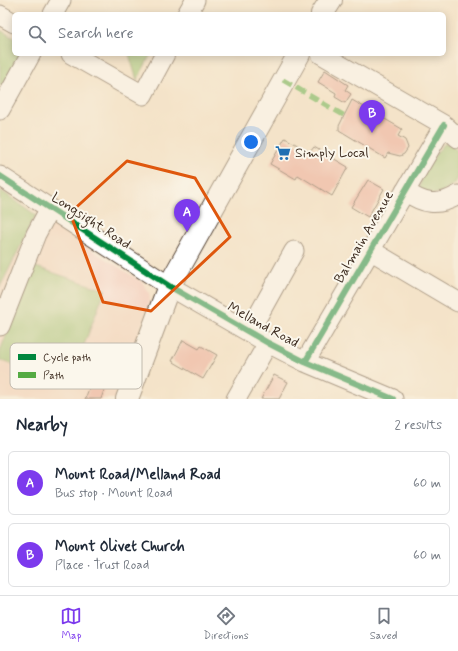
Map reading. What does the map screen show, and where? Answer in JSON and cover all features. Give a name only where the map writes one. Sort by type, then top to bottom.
[{"type":"main road","points":[[323,12],[330,0]]},
{"type":"main road","points":[[142,359],[169,286],[298,56]]},
{"type":"main road","points":[[127,399],[131,389]]},
{"type":"street","points":[[54,12],[61,0]]},
{"type":"street","points":[[188,12],[195,0]]},
{"type":"street","points":[[0,15],[12,22]]},
{"type":"street","points":[[0,110],[30,56]]},
{"type":"street","points":[[75,56],[143,95],[164,56]]},
{"type":"street","points":[[324,56],[444,125],[458,138]]},
{"type":"street","name":"Balmain Avenue","points":[[305,362],[444,125]]},
{"type":"street","name":"Longsight Road","points":[[0,176],[169,286]]},
{"type":"street","points":[[405,191],[423,202],[432,203],[447,201],[458,195]]},
{"type":"street","points":[[0,326],[36,234],[50,208]]},
{"type":"street","points":[[370,250],[458,302]]},
{"type":"street","points":[[248,332],[294,251]]},
{"type":"street","name":"Melland Road","points":[[169,286],[268,343],[305,362],[385,397]]},
{"type":"street","points":[[236,399],[268,343]]},
{"type":"highlighted area","points":[[127,161],[195,178],[230,237],[151,311],[103,302],[70,213]]},
{"type":"shaded area","points":[[36,215],[142,282],[150,297],[135,343],[10,343],[10,389],[119,389],[116,399],[0,399],[0,287]]},
{"type":"green space","points":[[0,30],[12,37],[12,56],[20,56],[3,87],[0,85]]},
{"type":"green space","points":[[130,56],[150,56],[137,80]]},
{"type":"green space","points":[[445,143],[451,144],[458,152],[458,178],[450,188],[437,193],[428,194],[419,190],[420,183],[436,153]]},
{"type":"green space","points":[[0,190],[36,215],[0,287]]},
{"type":"green space","points":[[33,266],[105,290],[85,343],[10,343],[10,363],[0,360],[0,351]]},
{"type":"building","points":[[325,70],[348,85],[345,90],[351,94],[345,103],[335,97],[336,93],[318,82]]},
{"type":"building","points":[[352,100],[402,129],[398,136],[405,140],[408,148],[404,154],[400,156],[388,153],[385,158],[339,130],[339,126]]},
{"type":"building","points":[[285,138],[310,152],[314,147],[348,167],[332,196],[298,175],[296,179],[270,164]]},
{"type":"building","points":[[368,180],[384,189],[368,217],[351,207]]},
{"type":"building","points":[[183,340],[199,349],[201,346],[217,355],[203,379],[172,361]]},
{"type":"building","points":[[274,375],[288,382],[279,399],[261,399]]},
{"type":"building","points":[[89,389],[104,389],[101,399],[85,399]]},
{"type":"marked path","points":[[283,80],[345,116]]},
{"type":"cycle path","points":[[305,362],[444,125]]},
{"type":"cycle path","points":[[0,176],[169,286],[268,343],[305,362],[393,399]]},
{"type":"place","name":"Mount Olivet Church","points":[[372,133]]},
{"type":"place","name":"Simply Local","points":[[283,153]]},
{"type":"place","name":"Mount Road/Melland Road","points":[[187,232]]}]
